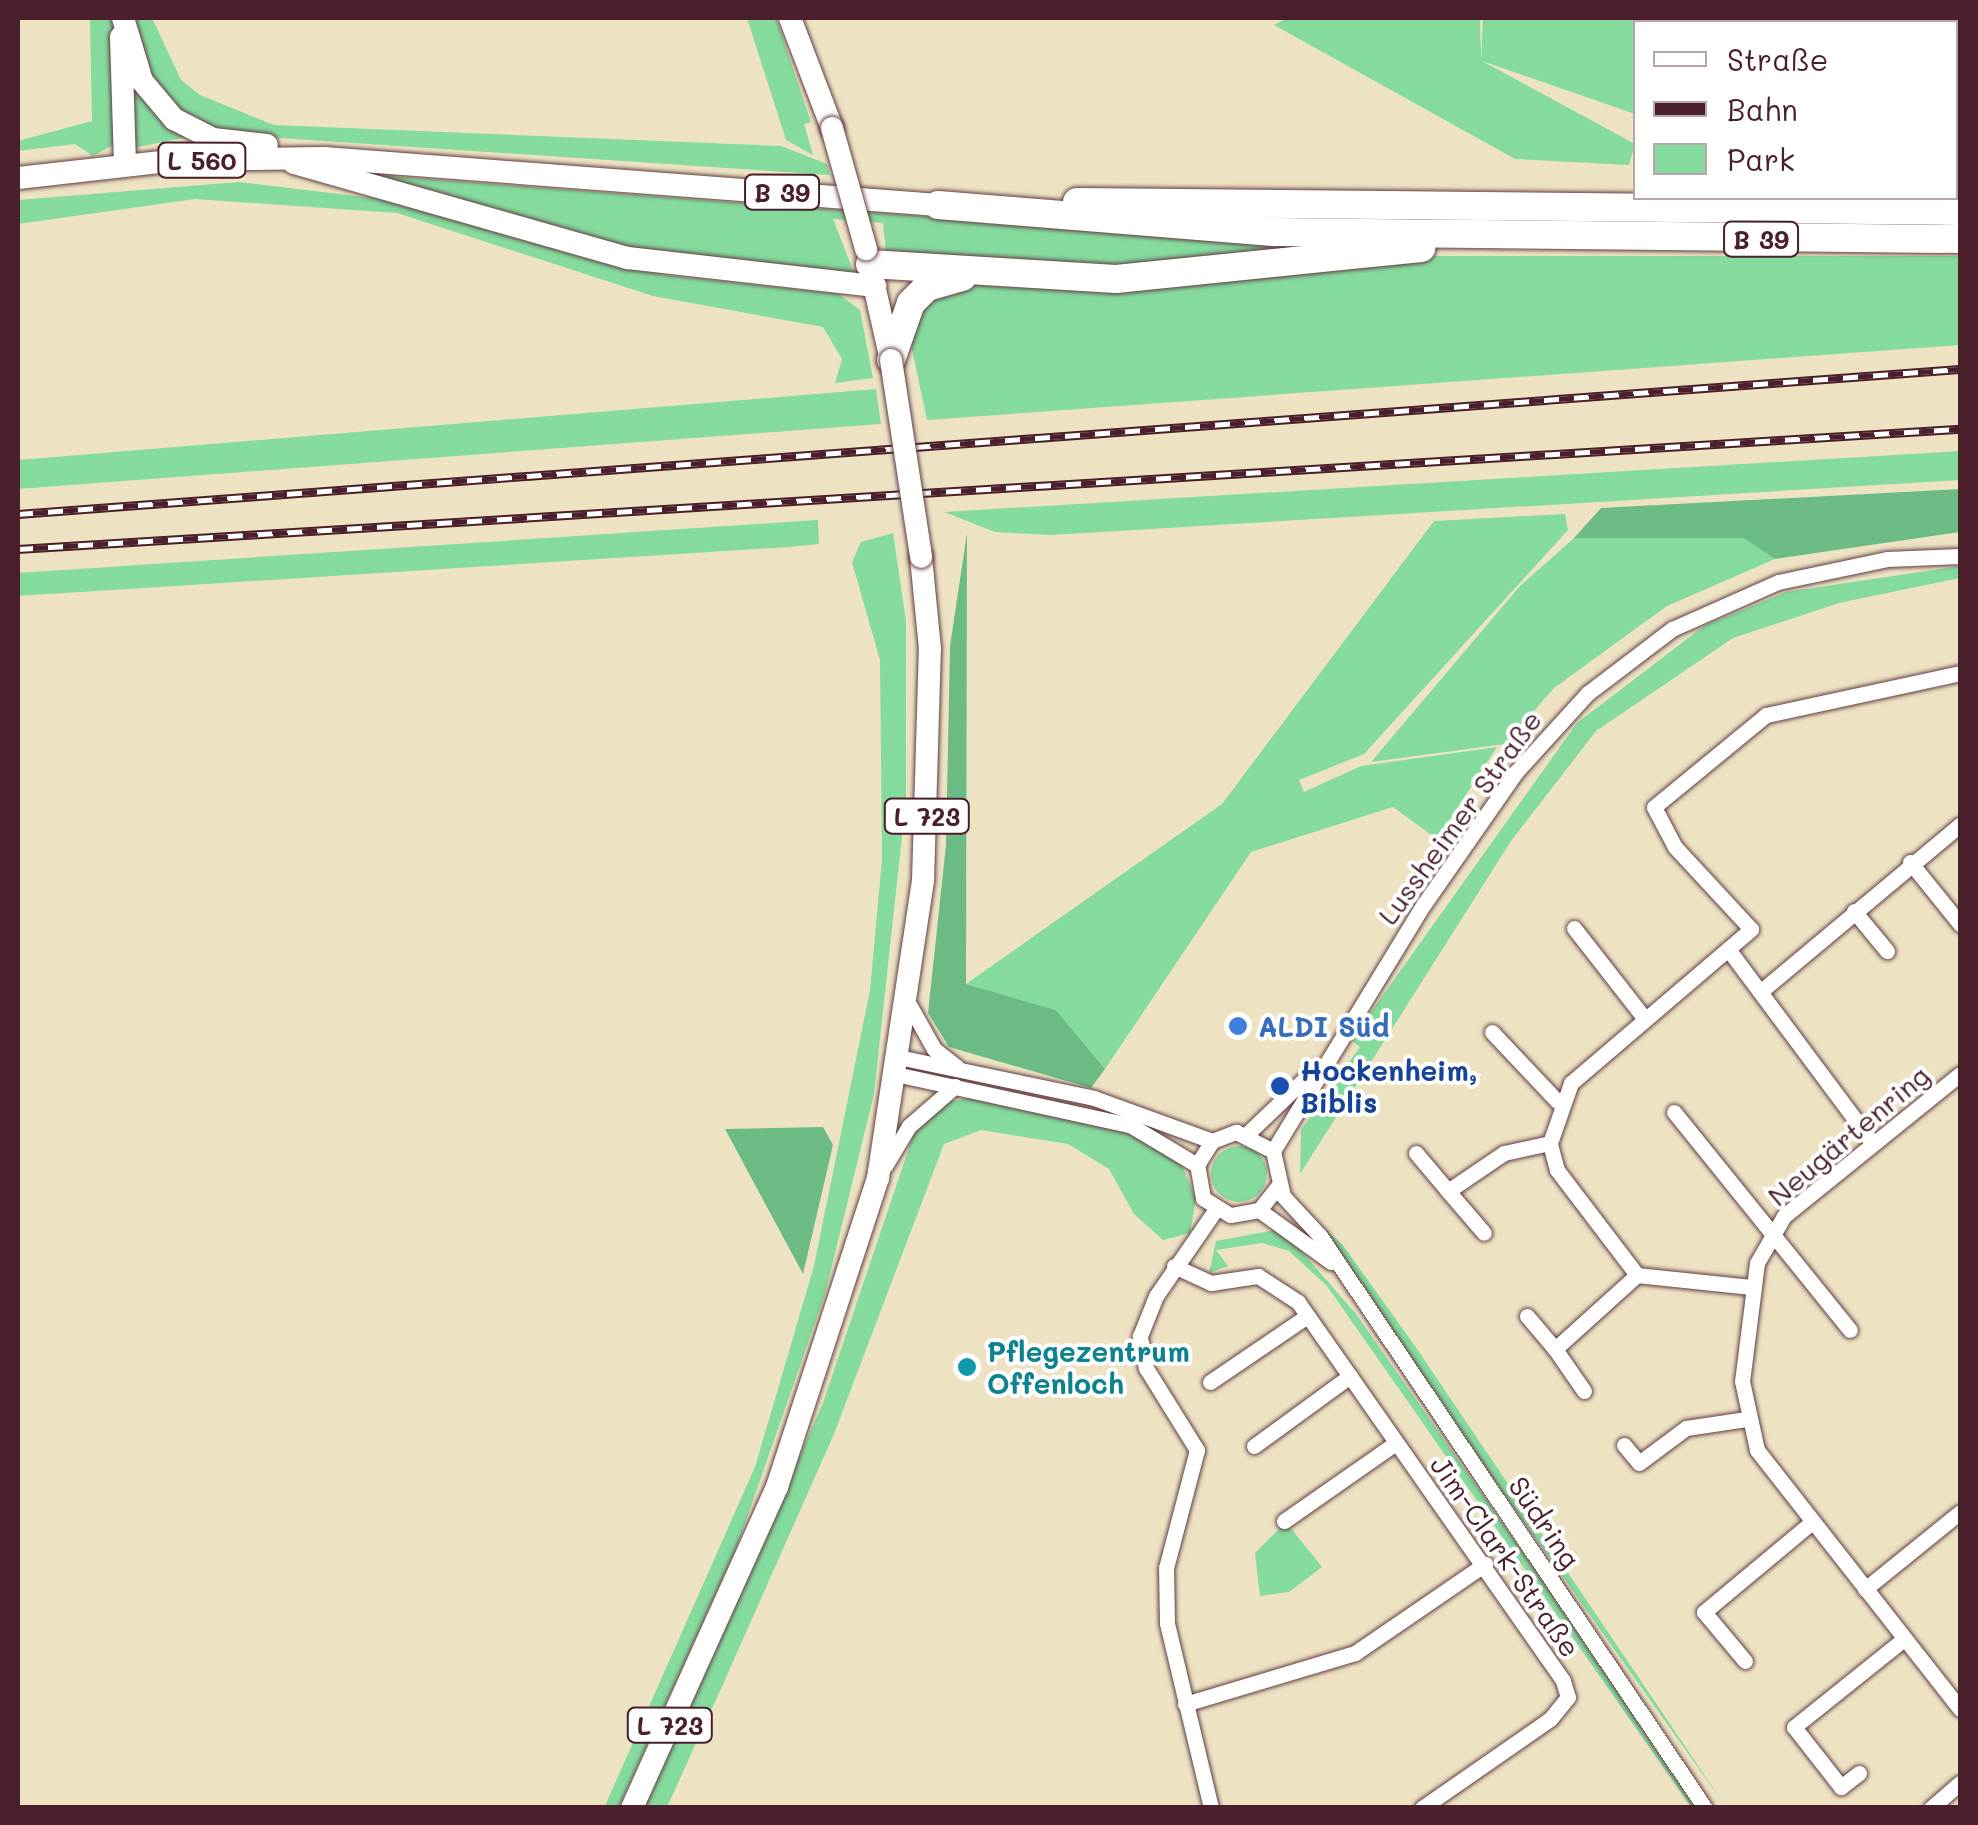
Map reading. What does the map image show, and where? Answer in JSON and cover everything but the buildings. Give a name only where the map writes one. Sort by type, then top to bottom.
[{"type":"highway","name":"B 39","points":[[938,205],[1960,211]]},
{"type":"highway","name":"B 39","points":[[938,205],[1276,232],[1562,238],[1960,239]]},
{"type":"highway","name":"B 39","points":[[870,266],[984,274],[1160,278],[1562,238]]},
{"type":"highway","name":"B 39","points":[[890,360],[911,303],[927,287],[984,274]]},
{"type":"main road","name":"B 39","points":[[123,18],[142,80],[174,119],[212,139],[324,158],[938,205]]},
{"type":"main road","points":[[123,18],[125,166]]},
{"type":"main road","name":"B 39","points":[[790,18],[832,128],[870,266]]},
{"type":"main road","points":[[280,158],[628,258],[870,266]]},
{"type":"main road","name":"L 560","points":[[18,178],[125,166],[324,158]]},
{"type":"main road","name":"L 723","points":[[632,1808],[784,1471],[878,1178],[902,1066],[930,756],[921,557],[890,360],[870,266]]},
{"type":"street","name":"Lussheimer Straße","points":[[1273,1152],[1319,1066],[1516,772],[1624,663],[1672,629],[1778,582],[1887,559],[1960,556]]},
{"type":"street","points":[[1751,1287],[1636,1275],[1556,1170],[1550,1143],[1558,1100],[1751,929],[1657,824],[1657,798],[1766,714],[1960,673]]},
{"type":"street","points":[[1760,992],[1910,862],[1960,825]]},
{"type":"street","points":[[1910,862],[1960,924]]},
{"type":"street","points":[[1854,912],[1887,951]]},
{"type":"street","points":[[1574,928],[1645,1019]]},
{"type":"street","points":[[1728,949],[1872,1142]]},
{"type":"street","points":[[910,1006],[922,1034],[958,1067]]},
{"type":"street","points":[[1492,1032],[1558,1100]]},
{"type":"street","points":[[902,1066],[958,1067],[1094,1098],[1212,1141],[1248,1133],[1273,1152]]},
{"type":"street","points":[[902,1066],[955,1086],[1130,1125],[1197,1165],[1216,1209]]},
{"type":"street","name":"Lussheimer Straße","points":[[1248,1133],[1319,1066]]},
{"type":"street","points":[[1954,1079],[1960,1099]]},
{"type":"street","name":"Neugärtenring","points":[[1954,1079],[1872,1142],[1769,1237],[1751,1287],[1746,1419],[1756,1450],[1904,1639],[1954,1688],[1960,1709]]},
{"type":"street","points":[[878,1178],[909,1126],[955,1086]]},
{"type":"street","name":"Neugärtenring","points":[[1674,1112],[1769,1237],[1850,1330]]},
{"type":"street","points":[[1197,1165],[1212,1141]]},
{"type":"street","points":[[1448,1191],[1504,1152],[1550,1143]]},
{"type":"street","name":"Südring","points":[[1273,1152],[1278,1186],[1338,1268],[1705,1808]]},
{"type":"street","points":[[1416,1154],[1484,1233]]},
{"type":"street","points":[[1216,1209],[1259,1210],[1278,1186]]},
{"type":"street","points":[[1211,1808],[1186,1704],[1166,1568],[1198,1450],[1146,1368],[1140,1336],[1174,1266],[1216,1209]]},
{"type":"street","name":"Südring","points":[[1259,1210],[1338,1268]]},
{"type":"street","name":"Jim-Clark-Straße","points":[[1174,1266],[1211,1282],[1258,1276],[1307,1316],[1485,1564],[1568,1696],[1422,1808]]},
{"type":"street","points":[[1555,1349],[1636,1275]]},
{"type":"street","points":[[1210,1382],[1307,1316]]},
{"type":"street","points":[[1527,1316],[1584,1392]]},
{"type":"street","points":[[1254,1446],[1350,1376]]},
{"type":"street","points":[[1624,1445],[1639,1463],[1686,1428],[1746,1419]]},
{"type":"street","name":"Jim-Clark-Straße","points":[[1284,1521],[1396,1443]]},
{"type":"street","points":[[1865,1590],[1960,1512]]},
{"type":"street","points":[[1745,1662],[1704,1612],[1811,1523]]},
{"type":"street","points":[[1186,1704],[1355,1652],[1485,1564]]},
{"type":"street","points":[[1858,1773],[1841,1787],[1794,1727],[1904,1639]]},
{"type":"street","points":[[1932,1808],[1960,1783]]},
{"type":"green space","points":[[90,18],[113,18],[115,144],[93,156],[75,144],[18,151],[18,141],[92,121]]},
{"type":"green space","points":[[133,18],[152,18],[181,80],[200,95],[274,125],[781,146],[827,164],[830,175],[236,135],[191,120],[152,82]]},
{"type":"green space","points":[[747,18],[776,18],[811,122],[804,124],[813,155],[786,140]]},
{"type":"green space","points":[[1287,18],[1480,18],[1481,61],[1483,18],[1960,18],[1960,139],[1958,20],[1633,20],[1633,113],[1482,61],[1633,143],[1629,165],[1515,159],[1274,25]]},
{"type":"green space","points":[[129,71],[188,137],[133,148]]},
{"type":"green space","points":[[372,175],[1119,231],[1381,238],[1125,269],[886,253],[883,223],[833,219],[854,273],[632,251]]},
{"type":"green space","points":[[239,182],[397,201],[665,275],[839,294],[860,310],[873,378],[835,383],[842,359],[823,327],[653,296],[397,213],[195,199],[18,224],[18,200]]},
{"type":"green space","points":[[1434,256],[1960,256],[1960,345],[927,420],[910,340],[916,309],[949,284]]},
{"type":"green space","points":[[876,389],[881,424],[18,489],[18,460]]},
{"type":"green space","points":[[1960,451],[1960,480],[1051,535],[995,532],[944,512]]},
{"type":"green space","points":[[1960,489],[1960,532],[1775,559],[1744,538],[1574,538],[1601,508]]},
{"type":"green space","points":[[1565,514],[1568,530],[1364,754],[1299,780],[1304,792],[1361,766],[1497,747],[1437,839],[1393,807],[1251,852],[1105,1069],[1056,1010],[966,984],[1222,804],[1434,521]]},
{"type":"green space","points":[[818,520],[819,544],[789,547],[18,596],[18,573]]},
{"type":"green space","points":[[893,533],[906,621],[906,799],[874,1094],[825,1294],[736,1549],[619,1807],[604,1808],[755,1467],[814,1266],[870,990],[882,859],[880,660],[852,562],[861,542]]},
{"type":"green space","points":[[967,533],[966,984],[1056,1010],[1105,1069],[1091,1088],[949,1047],[928,1013],[946,845],[950,646]]},
{"type":"green space","points":[[1574,538],[1745,538],[1775,559],[1667,606],[1554,688],[1505,744],[1371,762],[1520,586]]},
{"type":"green space","points":[[1960,566],[1960,578],[1839,603],[1733,638],[1596,731],[1511,841],[1300,1174],[1301,1130],[1360,1047],[1351,1040],[1577,723],[1704,626],[1786,592]]},
{"type":"green space","points":[[985,1095],[1124,1130],[1179,1158],[1196,1199],[1190,1233],[1163,1240],[1134,1214],[1109,1169],[1068,1144],[981,1130],[944,1144],[834,1434],[724,1682],[667,1807],[644,1808],[823,1403],[913,1136],[941,1103]]},
{"type":"green space","points":[[823,1127],[833,1145],[803,1274],[725,1129]]},
{"type":"green space","points":[[1239,1146],[1259,1154],[1267,1174],[1259,1194],[1239,1202],[1219,1194],[1211,1174],[1219,1154]]},
{"type":"green space","points":[[1303,1210],[1342,1244],[1415,1346],[1726,1807]]},
{"type":"green space","points":[[1282,1229],[1356,1314],[1701,1807],[1691,1807],[1327,1286],[1289,1251],[1262,1243],[1216,1250],[1228,1266],[1209,1273],[1216,1241]]},
{"type":"green space","points":[[1286,1522],[1322,1567],[1289,1592],[1260,1596],[1255,1553]]},
{"type":"railway","points":[[18,514],[1960,369]]},
{"type":"railway","points":[[18,549],[1960,429]]},
{"type":"place","name":"ALDI Süd","points":[[1238,1026]]},
{"type":"place","name":"Hockenheim, Biblis","points":[[1280,1086]]},
{"type":"place","name":"Pflegezentrum Offenloch","points":[[967,1367]]}]
